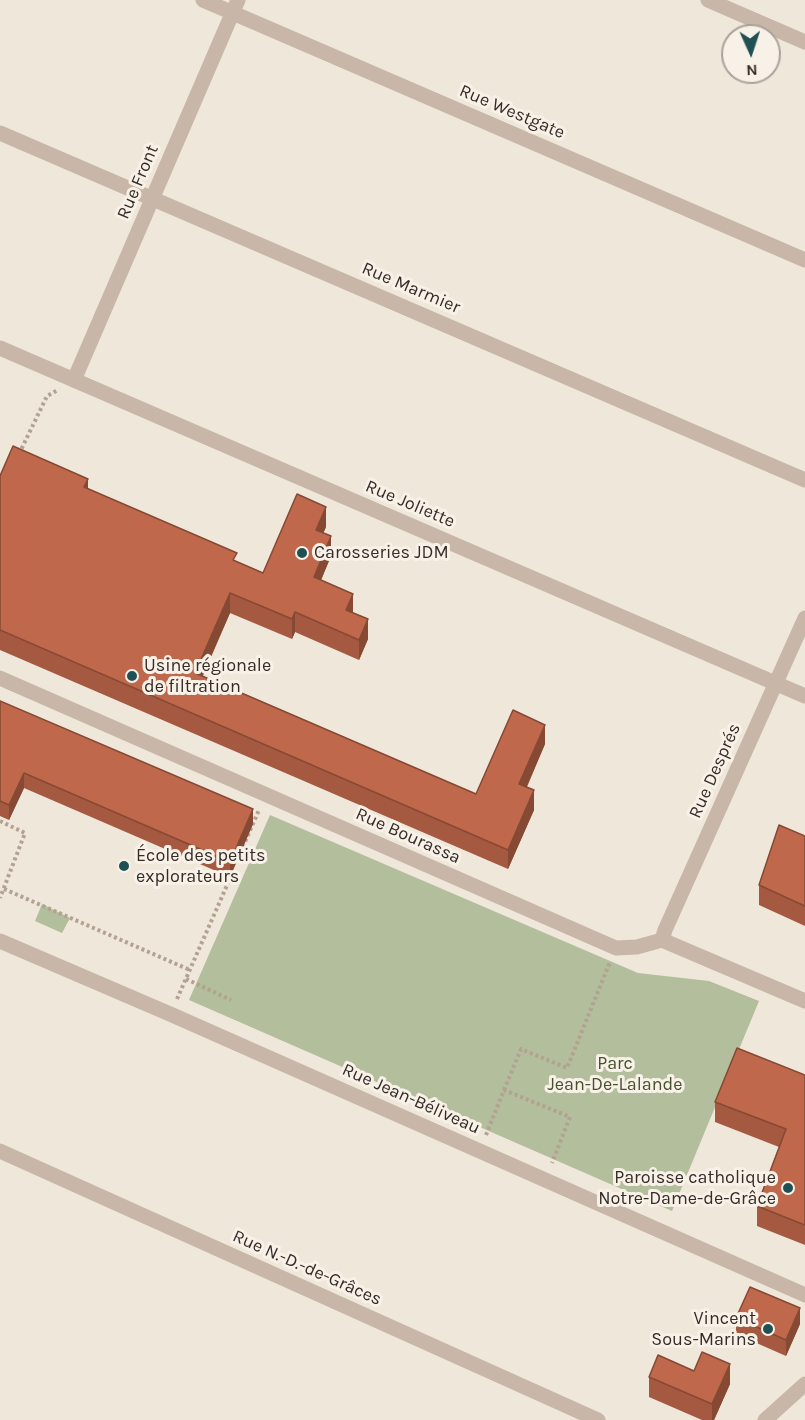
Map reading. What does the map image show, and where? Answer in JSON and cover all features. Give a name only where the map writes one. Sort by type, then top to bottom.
[{"type":"street","name":"Rue Westgate","points":[[203,0],[235,6],[805,260]]},
{"type":"street","points":[[708,0],[805,42]]},
{"type":"street","name":"Rue Front","points":[[74,380],[235,6]]},
{"type":"street","name":"Rue Marmier","points":[[0,133],[805,480]]},
{"type":"street","name":"Rue Joliette","points":[[0,348],[805,696]]},
{"type":"street","name":"Rue Després","points":[[662,940],[805,618]]},
{"type":"street","name":"Rue Bourassa","points":[[0,678],[616,948],[637,947],[662,940]]},
{"type":"street","points":[[662,940],[805,1001]]},
{"type":"street","name":"Rue Jean-Béliveau","points":[[0,941],[224,1037],[805,1296]]},
{"type":"street","name":"Rue N.-D.-de-Grâces","points":[[0,1151],[598,1420]]},
{"type":"street","points":[[765,1420],[805,1384]]},
{"type":"path","points":[[18,455],[47,396],[74,380]]},
{"type":"path","points":[[177,999],[259,810]]},
{"type":"path","points":[[0,821],[25,833],[0,898]]},
{"type":"path","points":[[4,889],[190,970]]},
{"type":"path","points":[[486,1135],[521,1049],[567,1068],[610,962]]},
{"type":"path","points":[[186,979],[231,1000]]},
{"type":"path","points":[[504,1090],[570,1117],[552,1164]]},
{"type":"green space","name":"Parc Jean-De-Lalande","points":[[270,815],[638,973],[709,981],[759,1001],[672,1211],[189,1000]]},
{"type":"green space","points":[[42,904],[70,918],[62,933],[35,921]]},
{"type":"building","name":"Usine régionale de filtration","points":[[13,446],[88,479],[84,487],[237,553],[233,560],[263,573],[297,494],[326,507],[316,530],[331,536],[314,577],[353,594],[346,610],[368,619],[359,640],[295,612],[292,619],[230,593],[195,673],[476,794],[513,710],[545,725],[519,784],[534,790],[508,850],[0,630],[0,476]]},
{"type":"building","points":[[0,701],[253,809],[230,862],[24,773],[9,805],[0,801]]},
{"type":"building","points":[[779,825],[805,836],[805,906],[759,885]]},
{"type":"building","name":"Paroisse catholique Notre-Dame-de-Grâce","points":[[737,1048],[805,1075],[805,1225],[757,1206],[786,1129],[715,1102]]},
{"type":"building","points":[[750,1287],[800,1308],[786,1340],[736,1318]]},
{"type":"building","points":[[702,1352],[730,1364],[712,1404],[649,1377],[658,1355],[694,1371]]},
{"type":"place","name":"Carosseries JDM","points":[[302,553]]},
{"type":"place","name":"Usine régionale de filtration","points":[[132,676]]},
{"type":"place","name":"École des petits explorateurs","points":[[124,866]]},
{"type":"place","name":"Paroisse catholique Notre-Dame-de-Grâce","points":[[788,1188]]},
{"type":"place","name":"Vincent Sous-Marins","points":[[768,1329]]}]
